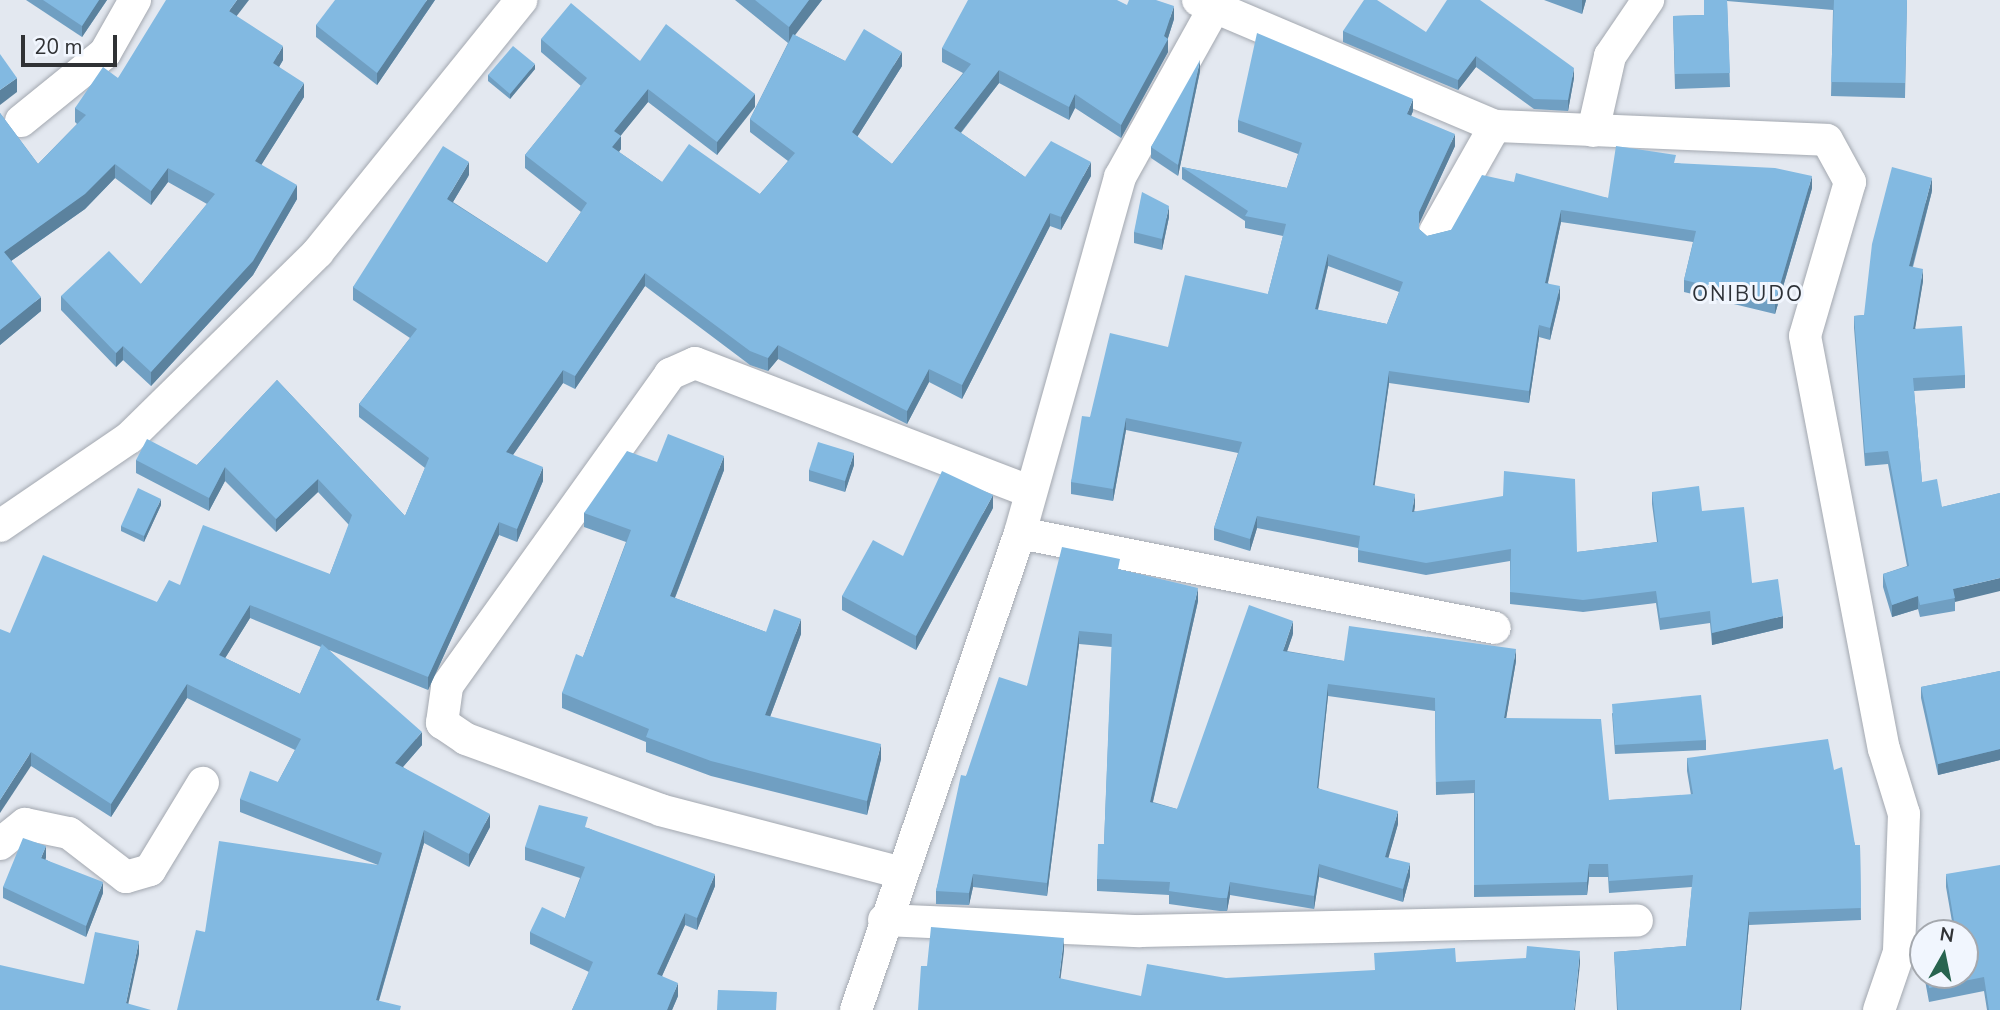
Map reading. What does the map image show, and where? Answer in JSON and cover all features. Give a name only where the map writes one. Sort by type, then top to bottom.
[{"type":"street","points":[[20,121],[105,53],[135,0]]},
{"type":"street","points":[[0,526],[129,438],[318,251],[521,0]]},
{"type":"street","points":[[1593,131],[1610,57],[1648,0]]},
{"type":"street","points":[[856,1010],[884,920],[1020,533],[1029,491],[1120,177],[1206,4],[1494,126],[1827,140],[1850,182],[1805,336],[1884,749],[1904,814],[1899,952],[1879,1010]]},
{"type":"street","points":[[1435,232],[1494,126]]},
{"type":"street","points":[[902,873],[661,810],[466,739],[442,723],[447,686],[670,374],[695,363],[1029,491]]},
{"type":"street","points":[[1020,533],[1495,628]]},
{"type":"street","points":[[0,844],[26,824],[69,834],[126,877],[150,870],[203,783]]},
{"type":"street","points":[[884,920],[1140,931],[1637,921]]},
{"type":"building","points":[[43,0],[99,0],[82,26]]},
{"type":"building","points":[[166,0],[237,0],[229,11],[283,46],[273,63],[304,83],[255,161],[297,185],[253,261],[151,372],[123,346],[116,353],[61,296],[109,251],[141,284],[215,194],[168,168],[151,191],[115,164],[85,194],[4,252],[41,297],[0,330],[0,113],[38,164],[86,115],[75,108],[103,67],[118,78]]},
{"type":"building","points":[[335,0],[427,0],[377,73],[316,25]]},
{"type":"building","points":[[755,0],[809,0],[789,27]]},
{"type":"building","points":[[968,0],[1117,0],[1127,5],[1129,0],[1156,0],[1174,6],[1164,36],[1168,39],[1121,125],[1075,94],[1069,107],[999,70],[954,128],[1025,177],[1051,141],[1091,162],[1061,217],[1050,213],[962,385],[929,369],[907,411],[778,345],[768,358],[750,351],[645,273],[575,376],[563,370],[506,452],[543,467],[517,529],[499,522],[428,677],[250,605],[219,655],[300,694],[322,644],[422,732],[395,763],[490,814],[469,854],[424,830],[376,1000],[401,1006],[400,1010],[177,1010],[196,930],[205,932],[219,841],[378,865],[382,853],[240,799],[250,771],[278,782],[301,739],[187,684],[111,804],[31,752],[0,800],[0,629],[10,633],[43,555],[157,602],[169,580],[180,585],[203,525],[330,574],[352,515],[318,479],[276,519],[225,467],[209,498],[136,460],[147,439],[197,465],[277,380],[405,516],[429,458],[359,404],[417,329],[353,287],[443,146],[469,162],[447,199],[547,263],[587,203],[525,155],[587,78],[541,39],[571,3],[640,61],[666,24],[755,94],[717,142],[648,89],[614,131],[621,136],[612,147],[662,182],[689,144],[760,194],[795,153],[750,119],[793,34],[845,61],[864,29],[902,52],[852,132],[892,164],[971,64],[942,48]]},
{"type":"building","points":[[1364,0],[1377,0],[1426,32],[1447,0],[1480,0],[1574,68],[1568,100],[1534,99],[1476,56],[1458,80],[1343,31]]},
{"type":"building","points":[[1704,0],[1727,0],[1730,73],[1675,74],[1673,16],[1704,15]]},
{"type":"building","points":[[1834,0],[1907,0],[1905,83],[1831,82]]},
{"type":"building","points":[[1257,33],[1413,99],[1407,114],[1455,134],[1419,212],[1419,229],[1427,236],[1451,230],[1482,175],[1514,182],[1516,173],[1608,198],[1616,146],[1676,155],[1674,163],[1775,168],[1812,176],[1775,302],[1684,280],[1696,231],[1561,210],[1545,283],[1560,286],[1550,328],[1539,325],[1529,391],[1389,371],[1373,485],[1415,494],[1412,512],[1503,496],[1504,471],[1575,479],[1577,552],[1658,542],[1652,492],[1699,486],[1702,511],[1744,507],[1752,583],[1778,579],[1783,616],[1712,633],[1710,611],[1660,618],[1656,591],[1583,600],[1510,592],[1511,549],[1426,563],[1358,550],[1360,536],[1257,516],[1250,539],[1214,528],[1242,442],[1126,418],[1113,489],[1071,482],[1082,416],[1090,417],[1110,333],[1168,347],[1185,275],[1268,294],[1286,224],[1245,216],[1248,211],[1182,167],[1287,188],[1302,143],[1238,120]],"holes":[[[1328,254],[1403,282],[1387,324],[1315,309]]]},
{"type":"building","points":[[513,46],[535,64],[510,94],[488,75]]},
{"type":"building","points":[[0,54],[17,78],[0,90]]},
{"type":"building","points":[[1200,60],[1178,165],[1151,147]]},
{"type":"building","points":[[1892,167],[1932,178],[1909,266],[1923,269],[1913,329],[1962,326],[1965,375],[1913,378],[1922,482],[1937,479],[1942,507],[2000,493],[2000,578],[1953,589],[1955,598],[1920,605],[1918,596],[1892,605],[1883,574],[1909,566],[1888,451],[1865,453],[1854,316],[1864,315],[1872,244]]},
{"type":"building","points":[[1142,192],[1169,206],[1162,239],[1134,232]]},
{"type":"building","points":[[668,434],[724,456],[670,596],[766,632],[774,609],[801,619],[765,715],[881,744],[867,801],[711,761],[646,737],[649,729],[562,693],[576,654],[583,657],[631,530],[584,513],[627,451],[657,462]]},
{"type":"building","points":[[818,442],[854,453],[845,481],[809,470]]},
{"type":"building","points":[[942,471],[993,495],[916,636],[842,596],[873,540],[903,556]]},
{"type":"building","points":[[138,488],[161,499],[144,536],[121,526]]},
{"type":"building","points":[[1062,547],[1120,559],[1118,569],[1198,588],[1150,802],[1177,809],[1249,605],[1293,621],[1283,651],[1344,661],[1349,626],[1516,649],[1504,718],[1601,719],[1609,800],[1693,794],[1687,758],[1828,739],[1834,770],[1842,767],[1855,845],[1860,845],[1861,908],[1749,912],[1740,1010],[1618,1010],[1614,952],[1686,946],[1693,875],[1609,881],[1608,864],[1589,864],[1587,882],[1474,885],[1475,780],[1436,782],[1435,698],[1328,684],[1317,788],[1398,811],[1385,857],[1410,863],[1403,889],[1319,864],[1314,896],[1230,882],[1227,898],[1220,898],[1169,891],[1170,882],[1097,879],[1098,844],[1104,844],[1112,634],[1079,631],[1047,883],[973,874],[969,893],[936,891],[961,775],[966,776],[999,677],[1027,686]]},
{"type":"building","points":[[2000,671],[2000,749],[1938,764],[1921,687]]},
{"type":"building","points":[[1701,695],[1706,740],[1615,745],[1612,704]]},
{"type":"building","points":[[539,805],[588,817],[585,827],[715,874],[697,918],[685,913],[657,974],[678,983],[667,1010],[572,1010],[593,962],[530,932],[542,907],[565,918],[585,867],[525,847]]},
{"type":"building","points":[[23,838],[46,846],[41,858],[103,882],[86,926],[3,887]]},
{"type":"building","points":[[2000,865],[2000,1010],[1989,1010],[1984,977],[1979,978],[1979,919],[1954,919],[1946,874]]},
{"type":"building","points":[[931,927],[1064,938],[1059,978],[1141,996],[1147,964],[1226,978],[1375,970],[1374,953],[1455,948],[1456,962],[1526,958],[1527,946],[1580,951],[1574,1010],[918,1010],[921,966],[927,966]]},
{"type":"building","points":[[95,932],[139,941],[126,1003],[151,1010],[0,1010],[0,965],[84,984]]},
{"type":"building","points":[[718,990],[777,992],[776,1010],[717,1010]]},
{"type":"district","name":"ONIBUDO","points":[[1748,294]]}]
